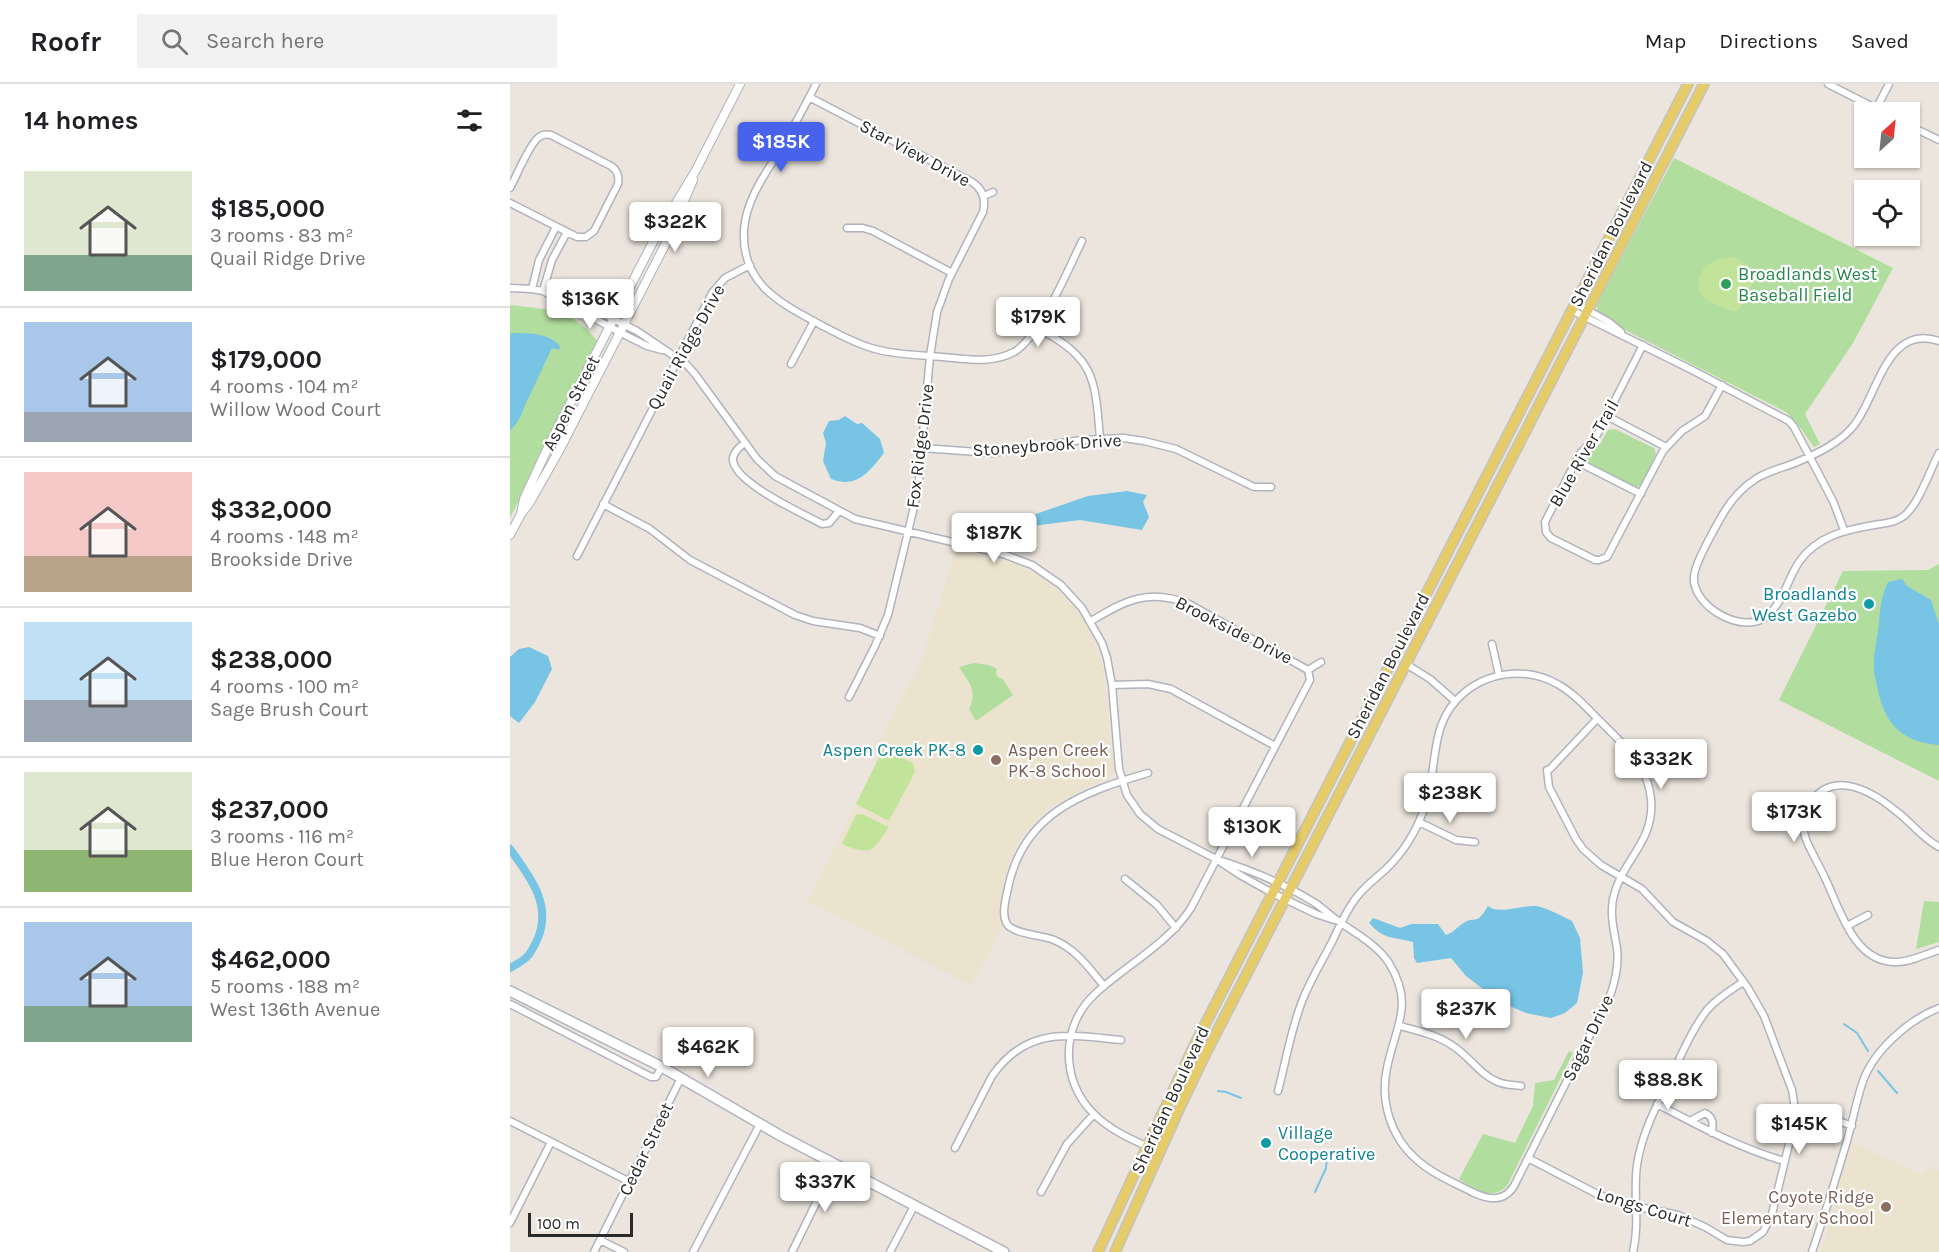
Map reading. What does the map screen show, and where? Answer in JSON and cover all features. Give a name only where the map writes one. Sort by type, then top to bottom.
[{"type":"main road","name":"Sheridan Boulevard","points":[[1098,1252],[1193,1048],[1688,84]]},
{"type":"main road","name":"Sheridan Boulevard","points":[[1115,1252],[1190,1086],[1704,84]]},
{"type":"main road","points":[[510,991],[662,1067],[760,1124],[914,1206],[987,1248],[1004,1252]]},
{"type":"street","name":"Aspen Street","points":[[521,514],[524,499],[550,442],[656,236],[696,170],[740,84]]},
{"type":"street","points":[[816,84],[748,208],[745,219],[744,243],[750,265],[759,283],[774,299],[849,340],[875,350],[983,360],[1004,357],[1022,347],[1038,328],[1082,241]]},
{"type":"street","points":[[1828,84],[1863,102]]},
{"type":"street","points":[[1880,102],[1889,84]]},
{"type":"street","name":"Star View Drive","points":[[809,98],[972,182],[984,196]]},
{"type":"street","points":[[1920,131],[1939,140]]},
{"type":"street","points":[[510,188],[534,142],[546,134],[611,166],[618,173],[618,184],[594,231],[582,238],[510,203]]},
{"type":"street","name":"Aspen Street","points":[[510,535],[560,449],[667,241],[696,170]]},
{"type":"street","points":[[984,196],[993,192]]},
{"type":"street","name":"Fox Ridge Drive","points":[[849,697],[880,636],[894,594],[918,490],[930,356],[937,312],[952,273],[983,212],[984,196]]},
{"type":"street","points":[[532,289],[538,263],[556,227]]},
{"type":"street","points":[[847,228],[863,228],[873,231],[952,273]]},
{"type":"street","points":[[543,291],[549,267],[567,232]]},
{"type":"street","points":[[538,263],[549,267]]},
{"type":"street","name":"Quail Ridge Drive","points":[[577,556],[712,292],[733,272],[750,265]]},
{"type":"street","points":[[510,288],[543,291],[612,323],[624,324],[678,358],[695,374],[757,459],[775,476],[839,511],[861,521],[1003,554],[1032,566],[1061,585],[1082,608],[1102,642],[1112,686],[1121,781],[1133,805],[1149,822],[1272,893],[1288,895],[1316,904],[1377,949],[1391,967],[1401,998],[1400,1026],[1387,1066],[1384,1086],[1386,1106],[1396,1133],[1409,1152],[1432,1171],[1482,1197],[1500,1198],[1504,1206]]},
{"type":"street","points":[[1573,307],[1789,421],[1833,501],[1844,530]]},
{"type":"street","points":[[792,364],[814,321]]},
{"type":"street","points":[[612,323],[620,333],[647,346],[666,351]]},
{"type":"street","points":[[1038,328],[1071,349],[1085,366],[1094,385],[1100,439]]},
{"type":"street","points":[[1939,341],[1912,337],[1891,356],[1854,427],[1835,443],[1758,478],[1744,488],[1729,505],[1696,568],[1694,583],[1698,596],[1709,607],[1741,623],[1755,622],[1769,615],[1796,567],[1810,549],[1820,541],[1844,530],[1891,522],[1905,515],[1915,503],[1939,453]]},
{"type":"street","name":"Blue River Trail","points":[[1643,345],[1597,435],[1584,448],[1576,461],[1545,522],[1545,536],[1595,560],[1609,560],[1666,447],[1682,431],[1705,416],[1722,385]]},
{"type":"street","points":[[1607,416],[1666,447]]},
{"type":"street","name":"Stoneybrook Drive","points":[[922,448],[992,453],[1124,438],[1160,444],[1192,455],[1254,487],[1271,487]]},
{"type":"street","points":[[744,442],[734,454],[733,462],[758,490],[822,524],[829,523],[839,511]]},
{"type":"street","points":[[1576,461],[1641,494]]},
{"type":"street","points":[[603,504],[650,529],[690,560],[795,615],[813,621],[860,628],[880,636]]},
{"type":"street","name":"Brookside Drive","points":[[1091,621],[1117,605],[1140,597],[1159,596],[1179,600],[1308,670]]},
{"type":"street","points":[[1691,599],[1698,596]]},
{"type":"street","points":[[1755,622],[1757,630]]},
{"type":"street","points":[[1492,644],[1499,675]]},
{"type":"street","points":[[1160,1152],[1103,1122],[1078,1094],[1071,1074],[1068,1051],[1070,1036],[1086,1003],[1176,928],[1191,908],[1310,680],[1308,670],[1321,662]]},
{"type":"street","points":[[1406,664],[1430,679],[1455,701]]},
{"type":"street","points":[[1278,1091],[1303,999],[1357,896],[1394,860],[1419,822],[1430,790],[1438,731],[1455,701],[1473,686],[1499,675],[1528,674],[1548,680],[1571,693],[1629,750],[1642,769],[1651,800],[1649,824],[1640,847],[1621,876]]},
{"type":"street","points":[[1112,686],[1148,684],[1171,688],[1275,746]]},
{"type":"street","name":"Longs Court","points":[[1528,1158],[1599,1195],[1678,1215],[1706,1227],[1727,1240],[1743,1242],[1763,1232],[1772,1214],[1795,1125],[1796,1111],[1792,1090],[1764,1016],[1723,954],[1715,946],[1673,922],[1642,889],[1601,865],[1583,849],[1576,839],[1548,781],[1547,770],[1597,719]]},
{"type":"street","points":[[1642,769],[1678,751]]},
{"type":"street","points":[[1104,986],[1073,951],[1053,939],[1012,929],[1007,925],[1005,904],[1012,870],[1018,855],[1035,830],[1049,816],[1070,802],[1103,787],[1148,773]]},
{"type":"street","points":[[1939,847],[1888,804],[1846,784],[1832,786],[1817,794],[1803,819],[1804,835],[1847,926],[1863,948],[1873,956],[1888,962],[1904,962],[1939,950]]},
{"type":"street","points":[[1419,822],[1456,840],[1475,842]]},
{"type":"street","points":[[1216,859],[1257,873],[1277,884],[1288,895],[1316,914],[1341,923]]},
{"type":"street","name":"Sagar Drive","points":[[1500,1198],[1511,1190],[1616,981],[1618,959],[1611,912],[1621,876]]},
{"type":"street","points":[[1125,879],[1150,899],[1176,928]]},
{"type":"street","points":[[1847,926],[1868,915]]},
{"type":"street","points":[[1633,1252],[1637,1231],[1636,1183],[1644,1133],[1701,1018],[1718,999],[1743,981]]},
{"type":"street","points":[[510,1004],[651,1077],[656,1077],[662,1067]]},
{"type":"street","points":[[1812,1252],[1852,1126],[1862,1083],[1887,1044],[1909,1025],[1939,1008]]},
{"type":"street","points":[[1400,1026],[1441,1039],[1460,1051],[1499,1083],[1521,1086]]},
{"type":"street","points":[[955,1148],[992,1076],[1007,1057],[1017,1049],[1040,1039],[1070,1036],[1121,1040]]},
{"type":"street","name":"Cedar Street","points":[[594,1252],[681,1078]]},
{"type":"street","points":[[1657,1104],[1712,1133],[1759,1154],[1784,1161]]},
{"type":"street","points":[[1796,1111],[1815,1112],[1852,1126]]},
{"type":"street","points":[[1690,1122],[1705,1113],[1713,1119],[1712,1133]]},
{"type":"street","points":[[1041,1192],[1067,1144],[1094,1114]]},
{"type":"street","points":[[510,1121],[630,1182]]},
{"type":"street","points":[[693,1252],[760,1124]]},
{"type":"street","points":[[510,1223],[551,1142]]},
{"type":"street","points":[[792,1252],[835,1164]]},
{"type":"street","points":[[890,1252],[914,1206]]},
{"type":"street","points":[[600,1240],[624,1252]]},
{"type":"shaded area","name":"Aspen Creek PK-8 School","points":[[956,548],[1014,563],[1035,573],[1052,584],[1079,613],[1090,631],[1104,672],[1114,771],[1110,778],[1084,788],[1048,809],[1025,831],[1010,860],[1003,884],[1000,914],[1003,925],[971,986],[807,901],[883,750],[877,746],[922,660]]},
{"type":"shaded area","name":"Coyote Ridge Elementary School","points":[[1851,1142],[1923,1175],[1929,1165],[1939,1171],[1939,1252],[1820,1252]]},
{"type":"green space","points":[[1674,158],[1893,268],[1853,343],[1805,414],[1820,444],[1814,447],[1786,412],[1629,332],[1598,313],[1599,300]]},
{"type":"green space","name":"Broadlands West Baseball Field","points":[[1735,257],[1757,274],[1739,310],[1733,312],[1703,297],[1699,285],[1702,271],[1710,263]]},
{"type":"green space","points":[[510,305],[562,311],[588,330],[598,342],[510,518]]},
{"type":"green space","points":[[1615,429],[1654,448],[1656,454],[1641,486],[1635,487],[1589,464],[1586,457],[1600,444],[1608,430]]},
{"type":"green space","points":[[1939,564],[1939,781],[1779,700],[1843,571],[1928,570]]},
{"type":"green space","points":[[974,663],[989,665],[997,669],[996,674],[1003,679],[1013,695],[976,721],[969,709],[973,697],[971,687],[959,667]]},
{"type":"green space","points":[[883,749],[913,763],[915,772],[889,821],[856,804]]},
{"type":"green space","points":[[862,814],[889,827],[874,847],[859,850],[842,844],[856,815]]},
{"type":"green space","points":[[1924,901],[1939,902],[1939,942],[1916,949]]},
{"type":"green space","points":[[1569,1051],[1573,1053],[1507,1186],[1501,1191],[1489,1193],[1477,1190],[1459,1179],[1483,1134],[1515,1143],[1533,1106],[1535,1083],[1554,1080]]},
{"type":"water","points":[[510,334],[545,336],[560,346],[559,350],[552,348],[520,418],[510,431]]},
{"type":"water","points":[[845,416],[857,424],[862,423],[880,439],[884,453],[862,477],[840,482],[831,479],[823,461],[826,443],[823,433],[829,421],[839,420]]},
{"type":"water","points":[[1127,491],[1147,495],[1143,502],[1149,517],[1142,530],[1080,520],[1032,526],[1029,520],[1033,515],[1088,496]]},
{"type":"water","points":[[1902,579],[1907,586],[1931,600],[1939,624],[1939,745],[1906,736],[1891,723],[1881,703],[1874,674],[1884,592],[1888,582]]},
{"type":"water","points":[[529,647],[548,656],[552,669],[535,702],[519,723],[510,716],[510,657],[519,649]]},
{"type":"water","points":[[1488,906],[1504,910],[1536,906],[1572,921],[1580,938],[1583,973],[1577,1003],[1565,1013],[1551,1018],[1526,1013],[1500,1002],[1466,976],[1451,958],[1417,963],[1414,958],[1413,942],[1389,937],[1369,923],[1373,918],[1400,928],[1411,924],[1438,924],[1446,935],[1467,921],[1478,919]]},
{"type":"waterway","points":[[510,849],[531,880],[542,913],[542,925],[533,949],[524,959],[510,968]]},
{"type":"waterway","points":[[1844,1024],[1857,1033],[1868,1051]]},
{"type":"waterway","points":[[1878,1071],[1897,1093]]},
{"type":"waterway","points":[[1218,1091],[1241,1098]]},
{"type":"waterway","points":[[1315,1192],[1326,1168],[1327,1152]]},
{"type":"place","name":"Broadlands West Baseball Field","points":[[1726,284]]},
{"type":"place","name":"Broadlands West Gazebo","points":[[1869,604]]},
{"type":"place","name":"Aspen Creek PK-8","points":[[978,750]]},
{"type":"place","name":"Aspen Creek PK-8 School","points":[[996,760]]},
{"type":"place","name":"Village Cooperative","points":[[1266,1143]]},
{"type":"place","name":"Coyote Ridge Elementary School","points":[[1886,1207]]}]
